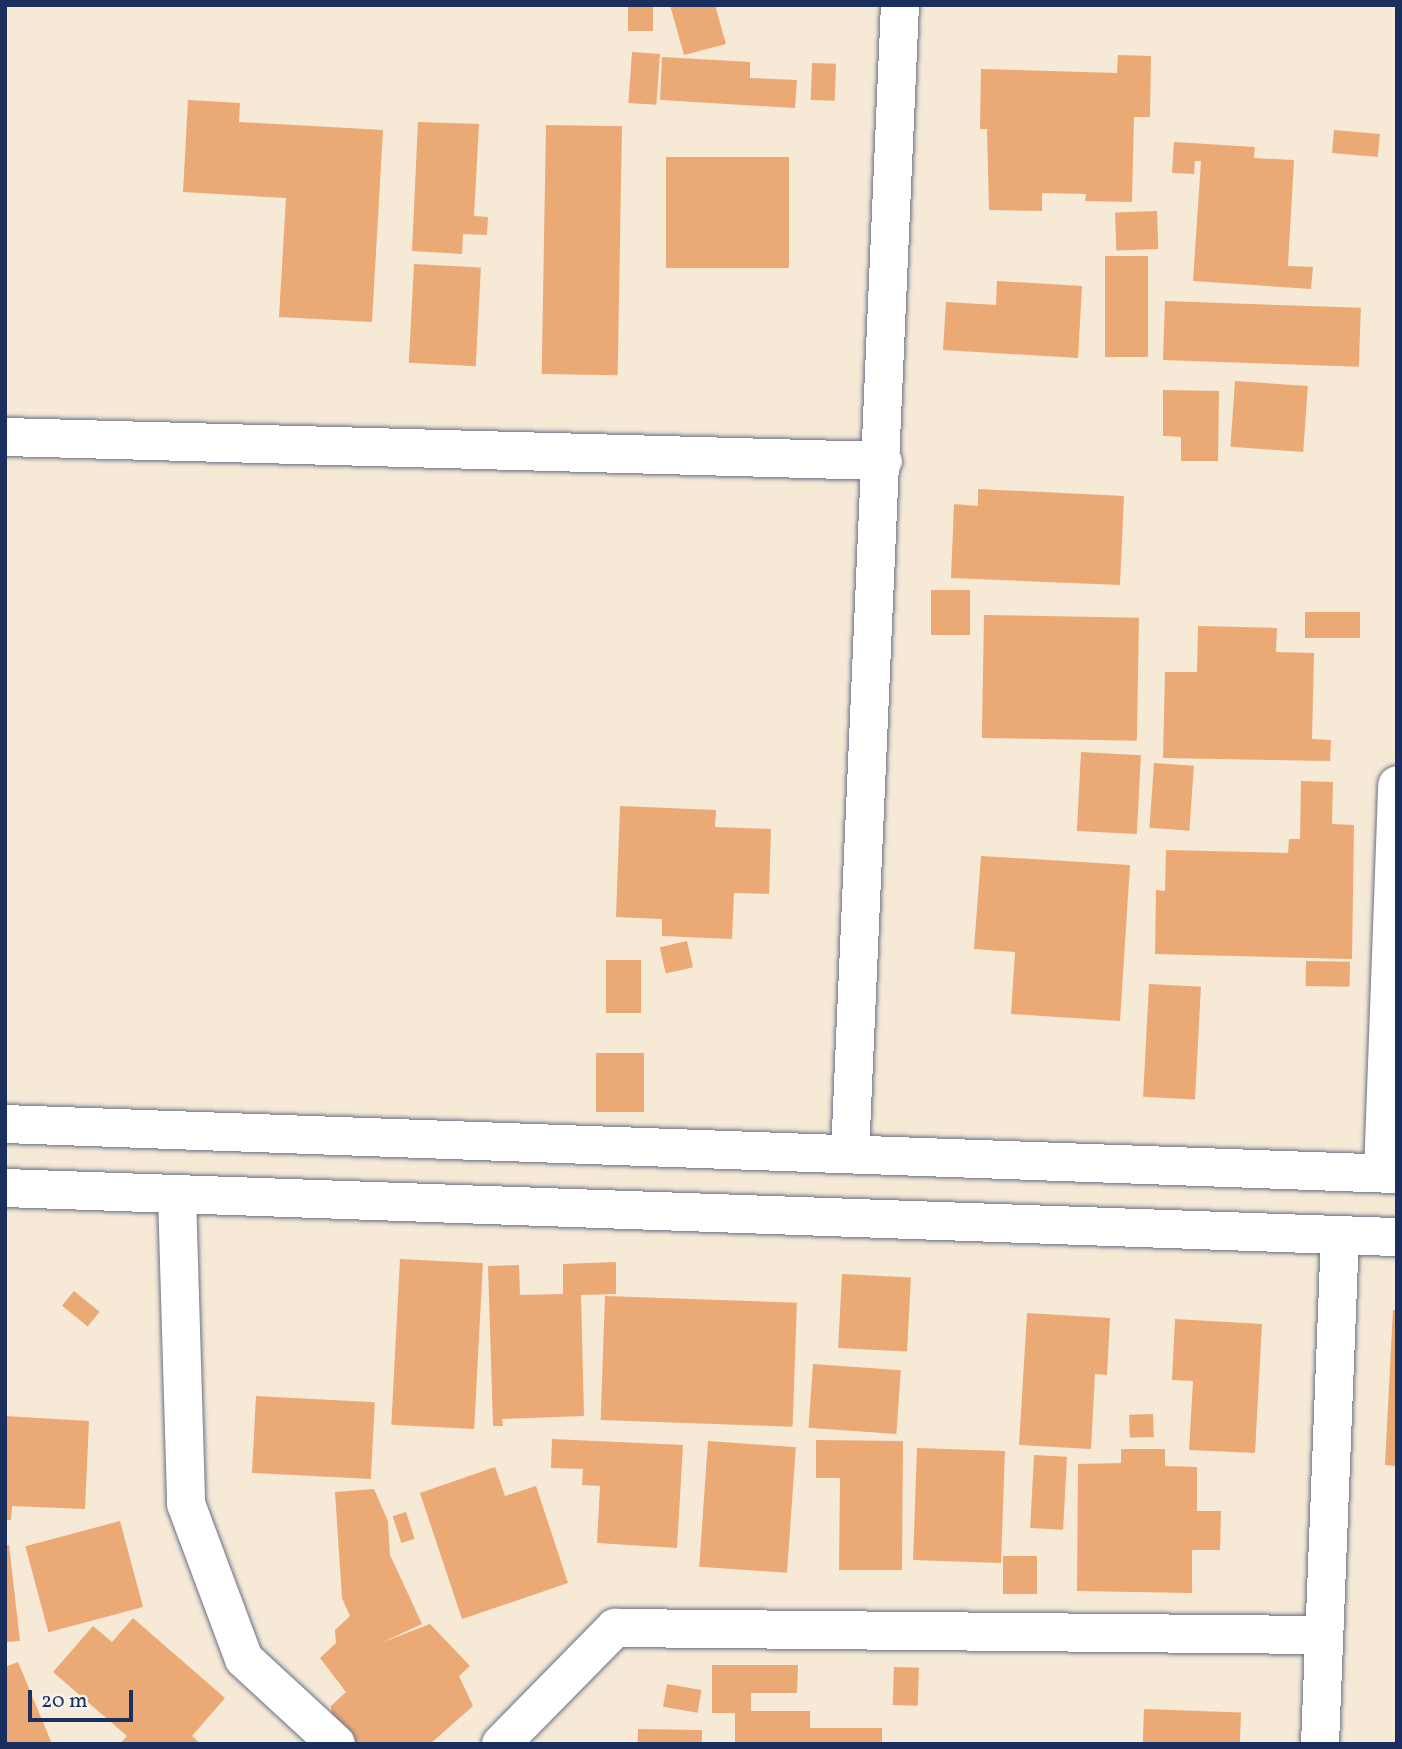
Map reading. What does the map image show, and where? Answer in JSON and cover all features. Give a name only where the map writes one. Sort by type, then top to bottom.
[{"type":"street","points":[[850,1154],[883,461],[900,5]]},
{"type":"street","points":[[5,437],[883,461]]},
{"type":"street","points":[[5,1124],[1390,1174],[1397,785]]},
{"type":"street","points":[[5,1188],[1397,1237]]},
{"type":"street","points":[[177,1195],[186,1504],[244,1659],[335,1744]]},
{"type":"street","points":[[1320,1744],[1340,1236]]},
{"type":"street","points":[[501,1744],[615,1628],[1324,1635]]},
{"type":"building","points":[[628,5],[653,5],[653,31],[628,31]]},
{"type":"building","points":[[670,5],[715,5],[726,44],[684,55]]},
{"type":"building","points":[[632,52],[660,54],[656,105],[628,103]]},
{"type":"building","points":[[1118,55],[1151,56],[1150,117],[1134,117],[1132,202],[1085,201],[1086,194],[1042,193],[1042,211],[989,210],[987,129],[980,129],[981,69],[1117,73]]},
{"type":"building","points":[[662,57],[750,62],[750,78],[797,80],[795,108],[660,100]]},
{"type":"building","points":[[812,63],[836,64],[835,101],[811,100]]},
{"type":"building","points":[[188,100],[240,103],[239,122],[383,130],[372,322],[279,317],[286,198],[183,192]]},
{"type":"building","points":[[418,122],[479,124],[474,216],[488,217],[487,235],[463,234],[462,254],[412,251]]},
{"type":"building","points":[[546,125],[622,126],[618,375],[542,374]]},
{"type":"building","points":[[1334,130],[1380,134],[1378,157],[1332,153]]},
{"type":"building","points":[[1174,142],[1255,147],[1254,158],[1294,160],[1288,266],[1313,267],[1311,289],[1193,281],[1201,161],[1195,161],[1194,174],[1172,173]]},
{"type":"building","points":[[666,157],[789,157],[789,268],[666,268]]},
{"type":"building","points":[[1157,211],[1158,249],[1116,250],[1115,212]]},
{"type":"building","points":[[1105,256],[1148,256],[1148,357],[1105,357]]},
{"type":"building","points":[[414,264],[481,268],[476,366],[409,363]]},
{"type":"building","points":[[997,281],[1082,286],[1078,358],[943,350],[946,302],[996,305]]},
{"type":"building","points":[[1165,301],[1361,308],[1359,367],[1163,360]]},
{"type":"building","points":[[1235,381],[1308,386],[1303,452],[1230,447]]},
{"type":"building","points":[[1163,390],[1219,391],[1218,461],[1181,461],[1181,437],[1163,436]]},
{"type":"building","points":[[978,489],[1124,496],[1120,585],[951,578],[954,504],[978,506]]},
{"type":"building","points":[[931,590],[970,590],[970,635],[931,635]]},
{"type":"building","points":[[1305,612],[1360,612],[1360,638],[1305,638]]},
{"type":"building","points":[[984,615],[1139,618],[1137,741],[982,738]]},
{"type":"building","points":[[1198,626],[1277,628],[1276,652],[1314,653],[1312,739],[1331,740],[1330,761],[1163,758],[1165,672],[1197,672]]},
{"type":"building","points":[[1081,752],[1141,755],[1137,834],[1077,831]]},
{"type":"building","points":[[1154,763],[1194,766],[1189,831],[1149,828]]},
{"type":"building","points":[[1301,781],[1333,782],[1332,824],[1354,825],[1352,959],[1155,954],[1156,890],[1165,891],[1166,850],[1288,853],[1289,839],[1300,839]]},
{"type":"building","points":[[620,806],[716,810],[715,827],[771,829],[769,894],[734,893],[732,939],[662,936],[662,919],[616,917]]},
{"type":"building","points":[[981,856],[1130,865],[1120,1021],[1011,1014],[1015,952],[974,949]]},
{"type":"building","points":[[687,941],[693,967],[666,974],[660,947]]},
{"type":"building","points":[[606,960],[641,960],[641,1013],[606,1013]]},
{"type":"building","points":[[1306,961],[1350,962],[1350,987],[1306,986]]},
{"type":"building","points":[[1149,984],[1201,987],[1195,1100],[1143,1097]]},
{"type":"building","points":[[596,1053],[644,1053],[644,1112],[596,1112]]},
{"type":"building","points":[[400,1259],[483,1263],[474,1429],[391,1425]]},
{"type":"building","points":[[616,1262],[616,1294],[581,1295],[584,1416],[502,1419],[503,1426],[493,1426],[488,1266],[519,1265],[520,1295],[563,1294],[563,1264]]},
{"type":"building","points":[[842,1274],[911,1278],[907,1352],[838,1348]]},
{"type":"building","points":[[74,1291],[100,1312],[88,1327],[62,1306]]},
{"type":"building","points":[[605,1296],[797,1303],[793,1427],[601,1420]]},
{"type":"building","points":[[1393,1310],[1397,1310],[1397,1466],[1385,1465]]},
{"type":"building","points":[[1027,1313],[1110,1318],[1107,1375],[1095,1374],[1091,1449],[1019,1445]]},
{"type":"building","points":[[1175,1319],[1262,1324],[1255,1453],[1189,1450],[1193,1381],[1172,1380]]},
{"type":"building","points":[[813,1364],[901,1370],[896,1434],[809,1428]]},
{"type":"building","points":[[256,1396],[375,1402],[371,1479],[252,1473]]},
{"type":"building","points":[[1153,1414],[1154,1437],[1130,1438],[1129,1415]]},
{"type":"building","points":[[5,1416],[89,1421],[85,1509],[12,1506],[11,1520],[5,1520]]},
{"type":"building","points":[[552,1439],[683,1445],[677,1548],[597,1543],[600,1486],[582,1485],[583,1469],[551,1468]]},
{"type":"building","points":[[816,1440],[903,1441],[902,1570],[839,1570],[840,1478],[816,1478]]},
{"type":"building","points":[[708,1441],[796,1447],[787,1573],[699,1567]]},
{"type":"building","points":[[917,1448],[1005,1451],[1001,1563],[913,1560]]},
{"type":"building","points":[[1121,1449],[1165,1449],[1165,1466],[1197,1467],[1197,1511],[1221,1511],[1220,1550],[1192,1550],[1192,1593],[1077,1591],[1078,1464],[1121,1463]]},
{"type":"building","points":[[1034,1455],[1067,1457],[1063,1530],[1030,1528]]},
{"type":"building","points":[[495,1467],[505,1496],[536,1486],[568,1583],[462,1619],[420,1493]]},
{"type":"building","points":[[374,1489],[388,1521],[390,1555],[422,1624],[381,1643],[430,1624],[470,1666],[459,1676],[473,1706],[430,1744],[355,1744],[332,1719],[331,1706],[346,1692],[320,1658],[336,1643],[335,1630],[350,1616],[342,1598],[335,1492]]},
{"type":"building","points":[[406,1512],[415,1539],[401,1543],[393,1516]]},
{"type":"building","points":[[120,1521],[143,1607],[48,1632],[25,1546]]},
{"type":"building","points":[[5,1545],[9,1545],[20,1641],[5,1642]]},
{"type":"building","points":[[1003,1556],[1037,1556],[1037,1594],[1003,1594]]},
{"type":"building","points":[[133,1618],[225,1698],[192,1736],[201,1744],[120,1744],[127,1736],[53,1672],[93,1626],[112,1642]]},
{"type":"building","points":[[18,1662],[52,1744],[5,1744],[5,1667]]},
{"type":"building","points":[[712,1665],[798,1665],[797,1693],[751,1693],[751,1711],[810,1711],[810,1728],[882,1728],[882,1744],[735,1744],[735,1713],[712,1713]]},
{"type":"building","points":[[894,1667],[919,1668],[918,1706],[893,1705]]},
{"type":"building","points":[[667,1684],[701,1690],[697,1713],[663,1707]]},
{"type":"building","points":[[1144,1709],[1241,1712],[1240,1744],[1143,1744]]},
{"type":"building","points":[[638,1729],[702,1730],[702,1744],[638,1744]]}]
